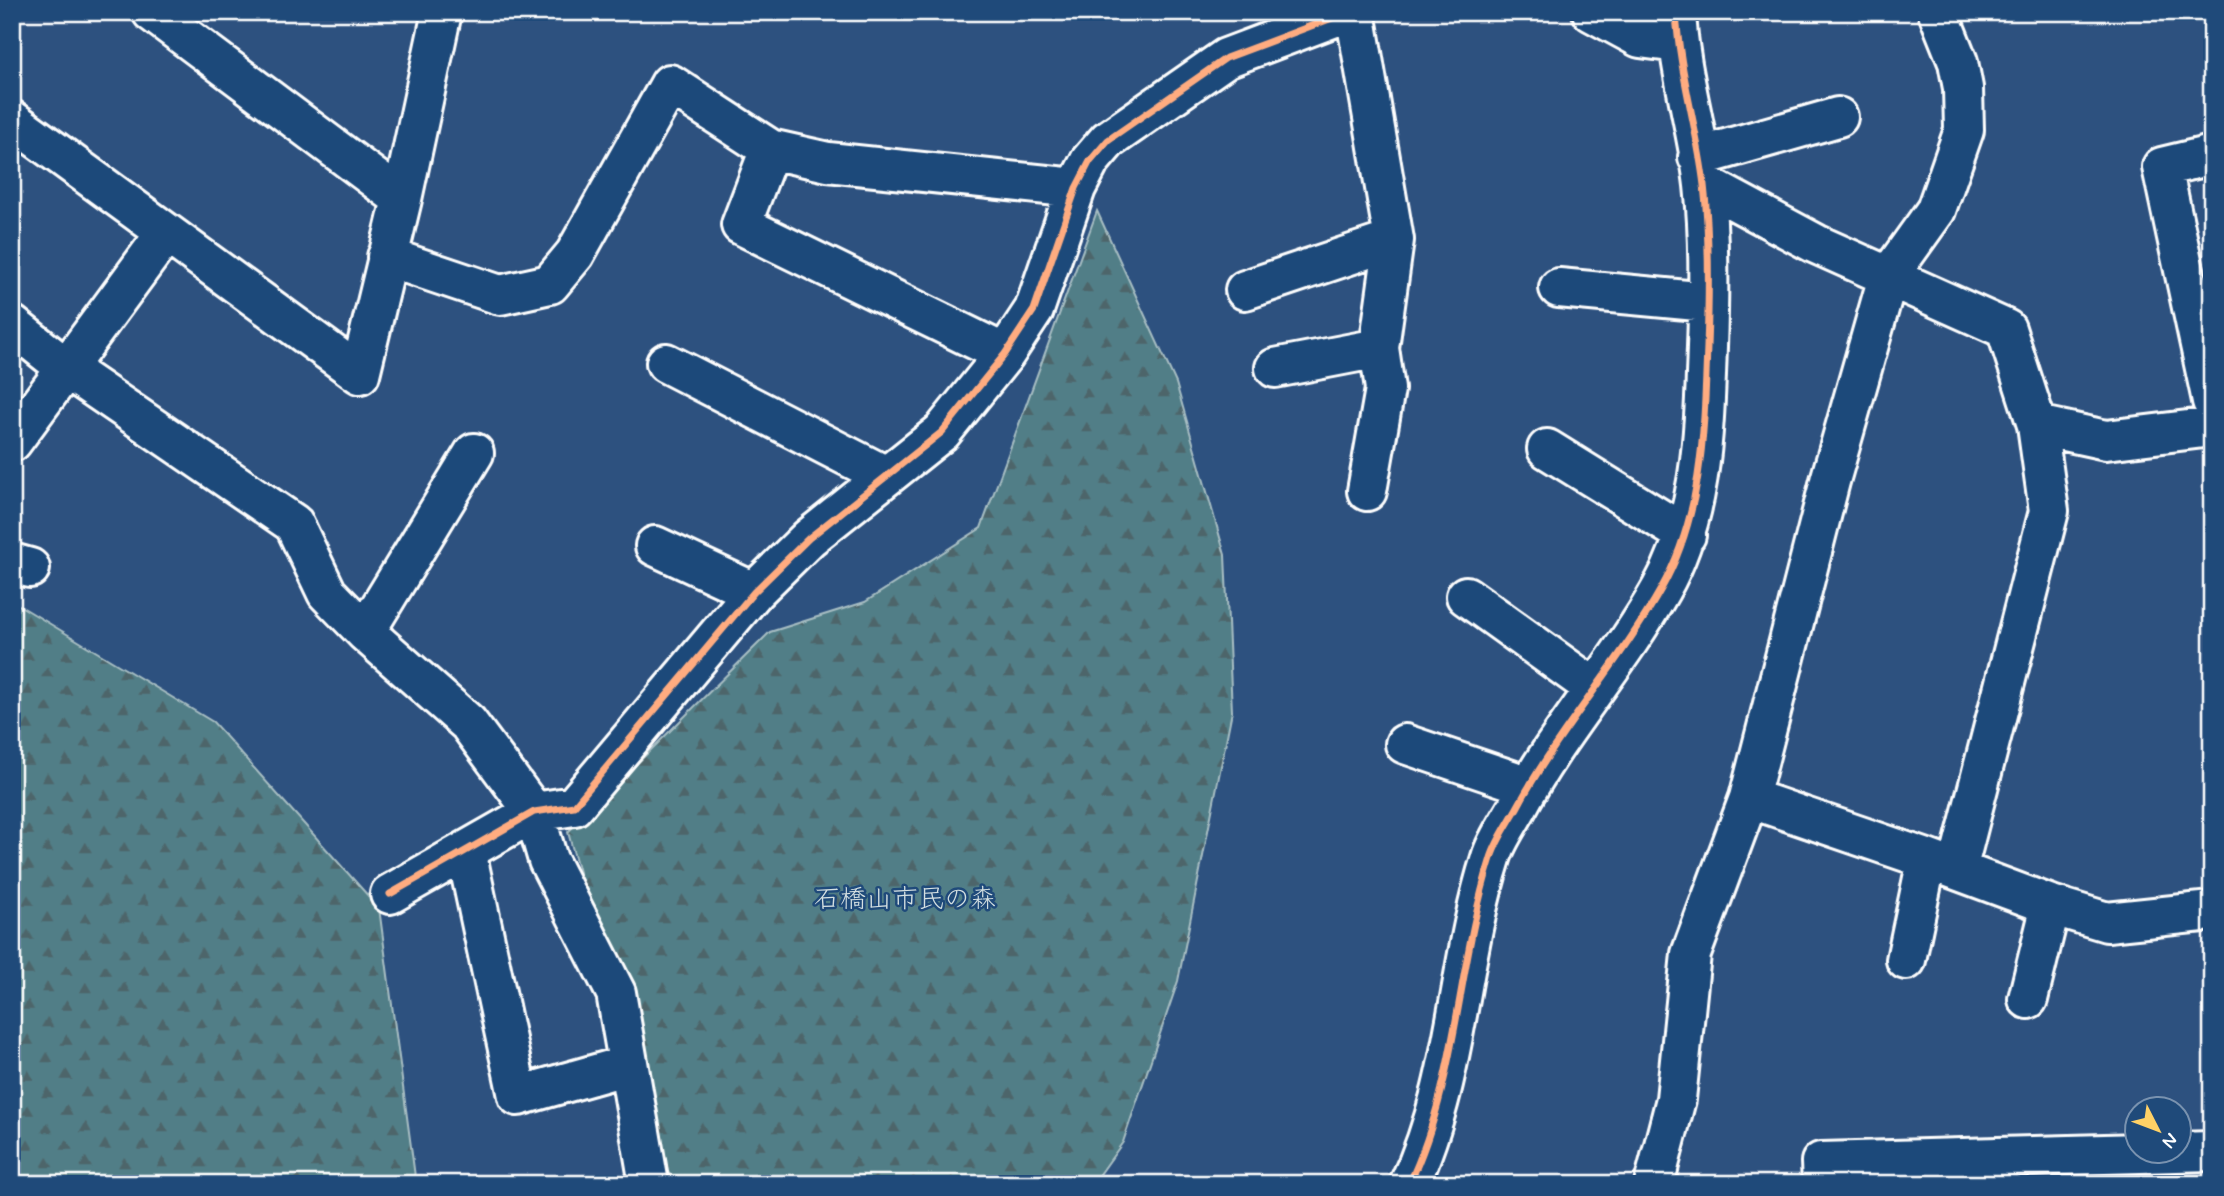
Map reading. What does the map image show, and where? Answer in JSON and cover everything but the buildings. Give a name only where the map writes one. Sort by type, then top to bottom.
[{"type":"street","points":[[152,12],[402,199]]},
{"type":"street","points":[[12,120],[360,374],[402,199],[442,12]]},
{"type":"street","points":[[390,894],[534,812],[574,806],[754,593],[809,538],[942,432],[1005,354],[1034,310],[1076,188],[1090,161],[1108,140],[1275,24],[1348,12]]},
{"type":"street","points":[[1354,12],[1394,240],[1379,348],[1385,389],[1367,491]]},
{"type":"street","points":[[1409,1184],[1423,1154],[1453,1046],[1470,943],[1492,855],[1528,786],[1661,590],[1686,535],[1703,449],[1708,302],[1701,171],[1677,28],[1640,38],[1592,12]]},
{"type":"street","points":[[1654,1184],[1676,1099],[1691,954],[1749,798],[1830,481],[1888,277],[1936,210],[1964,130],[1963,89],[1958,62],[1938,12]]},
{"type":"street","points":[[387,257],[500,295],[550,284],[575,254],[670,85],[770,149],[828,162],[1076,188]]},
{"type":"street","points":[[1701,171],[1838,117]]},
{"type":"street","points":[[770,149],[741,225],[1005,354]]},
{"type":"street","points":[[2212,156],[2162,167],[2200,295],[2212,401]]},
{"type":"street","points":[[1701,171],[1816,244],[2006,329],[2037,425],[2049,511],[1942,864],[1906,960]]},
{"type":"street","points":[[12,442],[166,233]]},
{"type":"street","points":[[1245,290],[1394,240]]},
{"type":"street","points":[[1559,288],[1708,302]]},
{"type":"street","points":[[12,325],[67,369],[294,524],[327,593],[365,632],[468,723],[534,812],[548,860],[616,993],[649,1184]]},
{"type":"street","points":[[1275,368],[1379,348]]},
{"type":"street","points":[[666,363],[886,476]]},
{"type":"street","points":[[2037,425],[2106,440],[2212,427]]},
{"type":"street","points":[[1547,449],[1686,535]]},
{"type":"street","points":[[365,632],[474,453]]},
{"type":"street","points":[[655,546],[754,593]]},
{"type":"street","points":[[1466,596],[1594,688]]},
{"type":"street","points":[[1405,744],[1528,786]]},
{"type":"street","points":[[1749,798],[1942,864],[2051,905],[2107,922],[2212,911]]},
{"type":"street","points":[[466,851],[518,1096],[628,1065]]},
{"type":"street","points":[[2028,999],[2051,905]]},
{"type":"street","points":[[1822,1184],[1821,1162],[2212,1151]]},
{"type":"green space","name":"石橋山市民の森","points":[[1097,211],[1176,383],[1225,555],[1232,711],[1178,981],[1123,1142],[1093,1184],[660,1184],[620,976],[580,876],[568,832],[770,632],[865,602],[981,528]]},
{"type":"green space","points":[[12,601],[213,722],[379,908],[416,1184],[12,1184]]},
{"type":"cycle path","points":[[390,894],[534,812],[574,806],[754,592],[809,538],[942,432],[1005,354],[1034,310],[1076,188],[1090,161],[1108,140],[1226,58],[1348,12]]},
{"type":"cycle path","points":[[1409,1184],[1438,1105],[1471,940],[1493,852],[1533,780],[1627,644],[1661,589],[1675,561],[1693,502],[1699,471],[1704,409],[1708,246],[1704,185],[1676,12]]}]
